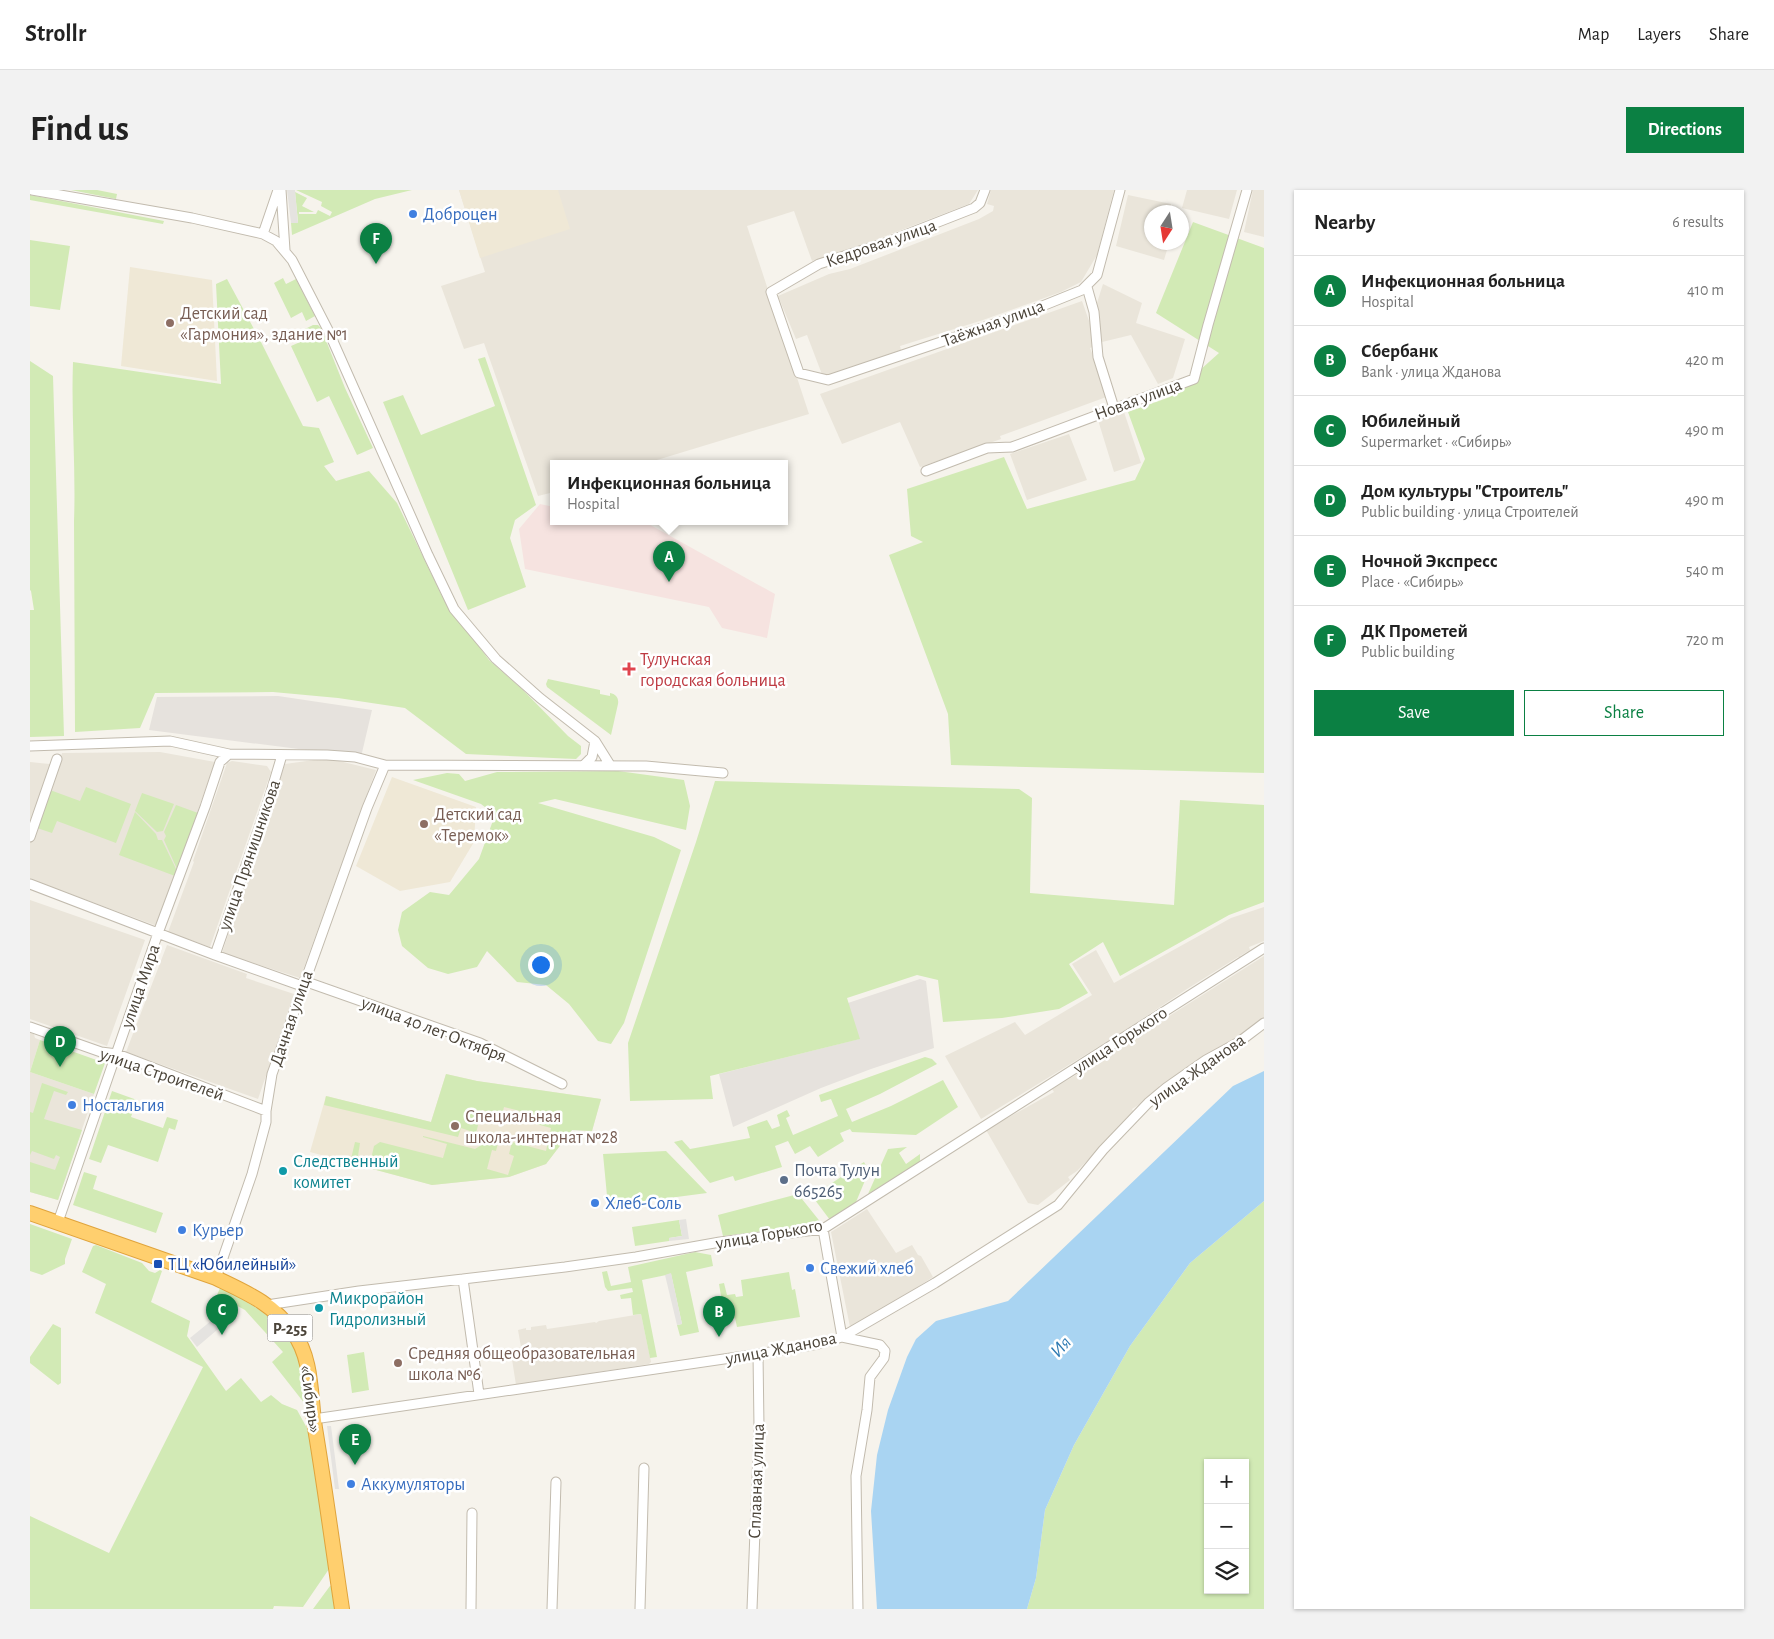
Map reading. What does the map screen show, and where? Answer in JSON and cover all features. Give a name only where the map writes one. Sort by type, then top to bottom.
[{"type":"highway","name":"«Сибирь»","points":[[30,1213],[216,1278],[243,1290],[267,1304],[293,1332],[301,1345],[309,1373],[342,1609]]},
{"type":"street","points":[[32,190],[192,218],[263,234],[276,241],[285,250],[328,330],[454,609],[496,659],[540,698],[595,741],[610,765]]},
{"type":"street","points":[[263,234],[279,190]]},
{"type":"street","points":[[279,190],[285,250]]},
{"type":"street","name":"Кедровая улица","points":[[799,373],[771,292],[819,264],[882,244],[974,208],[980,203],[985,190]]},
{"type":"street","points":[[1114,408],[1098,357],[1094,312],[1087,287],[1097,275],[1120,190]]},
{"type":"street","name":"Новая улица","points":[[926,471],[987,448],[1012,447],[1194,379],[1247,190]]},
{"type":"street","name":"Таёжная улица","points":[[799,373],[828,380],[1015,317],[1087,287]]},
{"type":"street","points":[[584,765],[592,757],[595,741]]},
{"type":"street","points":[[30,746],[170,742],[229,754],[355,757],[385,764],[610,765],[646,766],[723,773]]},
{"type":"street","name":"улица Мира","points":[[58,1222],[158,933],[220,762],[229,754]]},
{"type":"street","name":"улица Прянишникова","points":[[214,955],[268,802],[282,755]]},
{"type":"street","points":[[30,837],[57,759]]},
{"type":"street","name":"Дачная улица","points":[[216,1278],[252,1174],[266,1122],[272,1074],[303,983],[385,764]]},
{"type":"street","name":"улица 40 лет Октября","points":[[30,884],[214,955],[480,1043],[562,1084]]},
{"type":"street","name":"улица Горького","points":[[267,1304],[359,1290],[565,1268],[636,1258],[720,1242],[823,1229],[1264,948]]},
{"type":"street","name":"улица Жданова","points":[[314,1419],[758,1354],[818,1344],[842,1337],[935,1283],[1058,1205],[1103,1150],[1166,1088],[1206,1060],[1239,1042],[1264,1023]]},
{"type":"street","name":"улица Строителей","points":[[30,1027],[102,1052],[117,1054],[266,1111]]},
{"type":"street","points":[[823,1229],[842,1337],[880,1345],[885,1351],[884,1358],[870,1377],[867,1410],[856,1476],[858,1609]]},
{"type":"street","points":[[463,1279],[479,1394]]},
{"type":"street","name":"Сплавная улица","points":[[752,1609],[759,1427],[758,1354]]},
{"type":"street","points":[[640,1609],[644,1468]]},
{"type":"street","points":[[552,1609],[556,1482]]},
{"type":"street","points":[[471,1609],[472,1513]]},
{"type":"shaded area","points":[[287,190],[295,190],[298,223],[291,223]]},
{"type":"shaded area","points":[[459,190],[978,190],[969,204],[865,244],[812,261],[794,211],[747,226],[809,414],[657,460],[550,460],[550,493],[538,496],[484,343],[464,349],[441,286],[485,272]]},
{"type":"shaded area","points":[[459,190],[558,190],[570,229],[480,258]]},
{"type":"shaded area","points":[[991,190],[1114,190],[1097,255],[1081,282],[1061,292],[983,320],[900,346],[901,350],[823,377],[807,335],[796,339],[778,296],[829,274],[850,269],[979,219],[993,211],[994,206],[987,204]]},
{"type":"shaded area","points":[[1187,190],[1237,190],[1229,219],[1189,210],[1189,205],[1183,205]]},
{"type":"shaded area","points":[[1253,190],[1264,190],[1264,237],[1244,232]]},
{"type":"shaded area","points":[[1128,195],[1171,204],[1144,205],[1144,250],[1167,250],[1164,260],[1116,246]]},
{"type":"shaded area","name":"Детский сад «Гармония», здание №1","points":[[130,267],[212,280],[217,381],[121,366]]},
{"type":"shaded area","points":[[1103,284],[1142,303],[1136,323],[1185,339],[1173,378],[1158,384],[1131,335],[1102,342],[1097,303]]},
{"type":"shaded area","points":[[1082,301],[1094,335],[1095,346],[1090,348],[1109,396],[1000,436],[1001,439],[920,467],[900,422],[842,444],[820,394]]},
{"type":"shaded area","points":[[1124,412],[1141,463],[1114,472],[1098,420]]},
{"type":"shaded area","points":[[1069,434],[1087,480],[1027,500],[1010,454]]},
{"type":"shaded area","points":[[540,504],[550,506],[550,525],[650,525],[775,594],[767,638],[722,628],[709,607],[525,569],[519,529]]},
{"type":"shaded area","points":[[278,696],[372,710],[361,757],[149,730],[157,697]]},
{"type":"shaded area","points":[[160,752],[215,762],[157,926],[30,879],[30,762],[59,765],[62,753]]},
{"type":"shaded area","points":[[331,759],[376,770],[300,978],[222,953],[285,764]]},
{"type":"shaded area","points":[[232,761],[267,766],[271,772],[210,947],[168,932],[227,763]]},
{"type":"shaded area","name":"Детский сад «Теремок»","points":[[392,777],[476,807],[474,842],[450,882],[400,891],[356,866]]},
{"type":"shaded area","points":[[30,900],[145,940],[107,1046],[30,1019]]},
{"type":"shaded area","points":[[1264,907],[1264,941],[1249,947],[1250,950],[1241,957],[1238,957],[1124,1031],[981,1119],[945,1056],[1015,1022],[1025,1035],[1092,995],[1072,964],[1096,950],[1114,983],[1231,918]]},
{"type":"shaded area","points":[[167,945],[247,974],[246,978],[294,994],[258,1099],[126,1052]]},
{"type":"shaded area","points":[[1264,956],[1264,1020],[1159,1086],[1160,1088],[1148,1099],[1132,1109],[1134,1113],[1077,1171],[1068,1177],[1070,1180],[1038,1205],[1028,1203],[986,1130],[1054,1092],[1052,1089]]},
{"type":"shaded area","points":[[920,979],[926,981],[934,1048],[821,1088],[733,1127],[719,1074],[859,1039],[848,1003]]},
{"type":"shaded area","points":[[30,1032],[34,1034],[35,1038],[40,1040],[30,1072]]},
{"type":"shaded area","points":[[30,1072],[94,1094],[58,1200],[30,1192]]},
{"type":"shaded area","name":"Специальная школа-интернат №28","points":[[446,1074],[477,1081],[601,1099],[592,1131],[572,1130],[546,1164],[509,1177],[432,1185],[310,1152],[326,1096],[431,1122]]},
{"type":"shaded area","points":[[867,1209],[896,1253],[912,1245],[933,1277],[862,1323],[850,1327],[831,1232]]},
{"type":"shaded area","points":[[686,1219],[689,1239],[669,1241],[669,1238],[682,1236],[679,1220]]},
{"type":"shaded area","points":[[671,1273],[682,1324],[677,1325],[665,1275]]},
{"type":"shaded area","points":[[641,1314],[651,1362],[649,1364],[516,1385],[511,1353],[519,1352],[521,1347],[518,1330],[526,1328],[526,1330],[531,1330],[531,1327],[546,1325],[547,1329],[596,1323]]},
{"type":"shaded area","points":[[217,1316],[224,1324],[197,1347],[190,1338]]},
{"type":"shaded area","points":[[327,1426],[331,1426],[339,1489],[335,1489]]},
{"type":"green space","points":[[71,190],[97,190],[117,194],[116,199]]},
{"type":"green space","points":[[296,190],[412,190],[375,199],[292,235],[291,223],[298,222],[295,192],[307,198],[302,206],[314,212],[299,212],[299,214],[316,214],[318,210],[330,216],[332,212],[321,206],[322,202]]},
{"type":"green space","points":[[30,195],[164,221],[163,224],[30,200]]},
{"type":"green space","points":[[1193,222],[1264,248],[1264,773],[951,765],[948,714],[889,555],[923,542],[911,536],[907,489],[1004,457],[1027,509],[1135,480],[1145,459],[1128,412],[1170,397],[1219,353],[1156,313],[1182,250],[1189,250],[1189,232]]},
{"type":"green space","points":[[30,240],[70,246],[60,310],[30,306]]},
{"type":"green space","points":[[283,278],[286,284],[296,279],[315,316],[306,321],[302,312],[291,318],[274,283]]},
{"type":"green space","points":[[227,279],[303,426],[319,428],[334,462],[324,466],[336,481],[369,471],[397,503],[442,596],[489,660],[522,689],[568,736],[581,746],[581,754],[576,759],[466,754],[405,708],[338,698],[273,692],[155,693],[140,728],[75,732],[73,362],[221,384],[216,284]]},
{"type":"green space","points":[[313,325],[318,325],[321,328],[345,388],[373,448],[357,455],[329,396],[317,402],[291,346],[307,339],[303,330]]},
{"type":"green space","points":[[485,357],[536,505],[515,520],[510,538],[526,587],[468,610],[383,402],[403,395],[421,435],[495,406],[478,359]]},
{"type":"green space","points":[[30,361],[53,376],[64,736],[30,737],[30,610],[34,610],[30,590]]},
{"type":"green space","points":[[548,679],[600,690],[600,694],[610,696],[610,693],[615,695],[618,704],[611,735],[547,687]]},
{"type":"green space","points":[[618,771],[684,780],[690,806],[686,830],[555,799],[538,803],[654,837],[681,850],[624,1023],[611,1044],[598,1041],[569,1004],[546,985],[517,982],[487,951],[477,967],[448,974],[428,968],[402,946],[398,930],[402,912],[430,892],[449,895],[479,859],[495,815],[481,804],[413,780],[447,773],[459,774],[465,781],[497,772]]},
{"type":"green space","points":[[715,781],[1019,789],[1032,798],[1030,893],[1174,905],[1180,800],[1264,805],[1264,902],[1229,915],[1120,976],[1103,942],[1069,964],[1088,993],[1059,1009],[1002,1018],[943,1022],[938,980],[917,975],[847,998],[860,1039],[710,1076],[713,1099],[630,1101],[628,1043]]},
{"type":"green space","points":[[86,787],[131,804],[116,843],[57,821],[52,833],[37,828],[50,790],[80,801]]},
{"type":"green space","points":[[142,793],[174,804],[163,831],[157,832],[135,811]]},
{"type":"green space","points":[[176,805],[198,813],[177,869],[164,840],[166,836],[164,832]]},
{"type":"green space","points":[[135,812],[156,834],[158,840],[162,840],[177,871],[175,876],[119,855]]},
{"type":"green space","points":[[40,1040],[105,1063],[94,1094],[30,1072]]},
{"type":"green space","points":[[925,1057],[932,1059],[937,1064],[880,1094],[846,1109],[852,1122],[891,1106],[943,1080],[958,1107],[916,1135],[852,1132],[850,1129],[840,1133],[844,1141],[818,1157],[810,1146],[795,1154],[788,1141],[775,1146],[782,1167],[735,1181],[733,1176],[710,1183],[674,1142],[682,1140],[690,1149],[750,1138],[747,1127],[767,1120],[772,1129],[780,1126],[777,1115],[787,1110],[790,1116],[786,1118],[793,1135],[838,1116],[831,1099],[821,1102],[819,1095]]},
{"type":"green space","name":"Специальная школа-интернат №28","points":[[446,1074],[477,1081],[601,1099],[592,1131],[572,1130],[546,1164],[509,1177],[432,1185],[350,1163],[355,1142],[360,1143],[358,1156],[371,1159],[374,1146],[380,1142],[443,1158],[447,1144],[423,1136],[475,1149],[480,1146],[484,1135],[499,1139],[496,1151],[492,1150],[487,1169],[508,1175],[514,1156],[509,1154],[512,1142],[546,1151],[551,1128],[518,1119],[520,1111],[504,1107],[502,1115],[482,1110],[476,1133],[461,1128],[458,1137],[324,1105],[326,1096],[431,1122]]},
{"type":"green space","points":[[42,1083],[68,1092],[66,1095],[54,1091],[44,1119],[82,1130],[58,1200],[30,1192],[30,1162],[55,1170],[60,1157],[56,1155],[54,1159],[32,1151],[30,1155],[30,1112],[33,1113]]},
{"type":"green space","points":[[112,1091],[137,1100],[131,1117],[163,1128],[167,1117],[178,1120],[175,1130],[169,1128],[158,1162],[108,1145],[101,1163],[89,1159]]},
{"type":"green space","points":[[907,1147],[899,1153],[906,1164],[920,1154],[920,1162],[868,1194],[888,1149]]},
{"type":"green space","points":[[666,1151],[707,1193],[608,1206],[603,1154]]},
{"type":"green space","points":[[864,1162],[869,1171],[856,1202],[830,1220],[812,1196]]},
{"type":"green space","points":[[84,1172],[97,1176],[93,1189],[163,1213],[156,1233],[73,1205]]},
{"type":"green space","points":[[798,1194],[822,1224],[723,1236],[718,1215]]},
{"type":"green space","points":[[1264,1201],[1264,1609],[1027,1609],[1036,1578],[1045,1510],[1074,1445],[1130,1346],[1190,1263]]},
{"type":"green space","points":[[679,1220],[682,1236],[669,1238],[669,1241],[635,1246],[632,1227]]},
{"type":"green space","points":[[30,1224],[72,1239],[65,1264],[42,1275],[30,1271]]},
{"type":"green space","points":[[96,1245],[142,1263],[149,1271],[155,1273],[160,1270],[162,1271],[151,1302],[190,1321],[187,1336],[226,1391],[241,1378],[261,1402],[271,1395],[282,1404],[297,1410],[308,1430],[321,1505],[329,1569],[303,1607],[274,1606],[273,1609],[30,1609],[30,1516],[109,1553],[203,1367],[95,1313],[106,1284],[82,1272],[93,1246]]},
{"type":"green space","points":[[695,1252],[711,1255],[713,1266],[686,1272],[699,1332],[680,1336],[677,1325],[682,1324],[671,1274],[642,1280],[657,1357],[650,1358],[641,1314],[633,1315],[631,1298],[621,1299],[620,1295],[633,1292],[632,1288],[608,1291],[605,1287],[602,1272],[607,1271],[611,1286],[631,1282],[628,1267]]},
{"type":"green space","points":[[789,1272],[792,1290],[795,1289],[800,1317],[737,1327],[735,1318],[725,1320],[719,1284],[724,1283],[727,1295],[743,1296],[741,1280]]},
{"type":"green space","points":[[220,1288],[267,1315],[287,1335],[299,1358],[305,1404],[272,1362],[283,1352],[245,1310],[217,1295]]},
{"type":"green space","points":[[53,1324],[61,1328],[61,1383],[58,1385],[30,1363],[30,1357]]},
{"type":"green space","points":[[364,1352],[369,1390],[352,1393],[347,1355]]},
{"type":"green space","points":[[330,1586],[334,1586],[336,1609],[313,1609]]},
{"type":"water","name":"Ия","points":[[1264,1071],[1264,1201],[1190,1263],[1130,1346],[1074,1445],[1045,1510],[1036,1578],[1027,1609],[877,1609],[871,1511],[877,1455],[888,1410],[907,1357],[916,1339],[936,1321],[1008,1301],[1233,1086]]},
{"type":"place","name":"Доброцен","points":[[413,214]]},
{"type":"place","name":"ДК Прометей","points":[[376,264]]},
{"type":"place","name":"Детский сад «Гармония», здание №1","points":[[170,323]]},
{"type":"place","name":"Инфекционная больница","points":[[669,582]]},
{"type":"place","name":"Тулунская городская больница","points":[[629,669]]},
{"type":"place","name":"Детский сад «Теремок»","points":[[424,824]]},
{"type":"place","name":"Дом культуры \"Строитель\"","points":[[60,1067]]},
{"type":"place","name":"Ностальгия","points":[[72,1105]]},
{"type":"place","name":"Специальная школа-интернат №28","points":[[455,1126]]},
{"type":"place","name":"Следственный комитет","points":[[283,1171]]},
{"type":"place","name":"Почта Тулун 665265","points":[[784,1180]]},
{"type":"place","name":"Хлеб-Соль","points":[[595,1203]]},
{"type":"place","name":"Курьер","points":[[182,1230]]},
{"type":"place","name":"ТЦ «Юбилейный»","points":[[158,1264]]},
{"type":"place","name":"Свежий хлеб","points":[[810,1268]]},
{"type":"place","name":"Микрорайон Гидролизный","points":[[319,1308]]},
{"type":"place","name":"Юбилейный","points":[[222,1335]]},
{"type":"place","name":"Сбербанк","points":[[719,1337]]},
{"type":"place","name":"Средняя общеобразовательная школа №6","points":[[398,1363]]},
{"type":"place","name":"Ночной Экспресс","points":[[355,1465]]},
{"type":"place","name":"Аккумуляторы","points":[[351,1484]]}]
